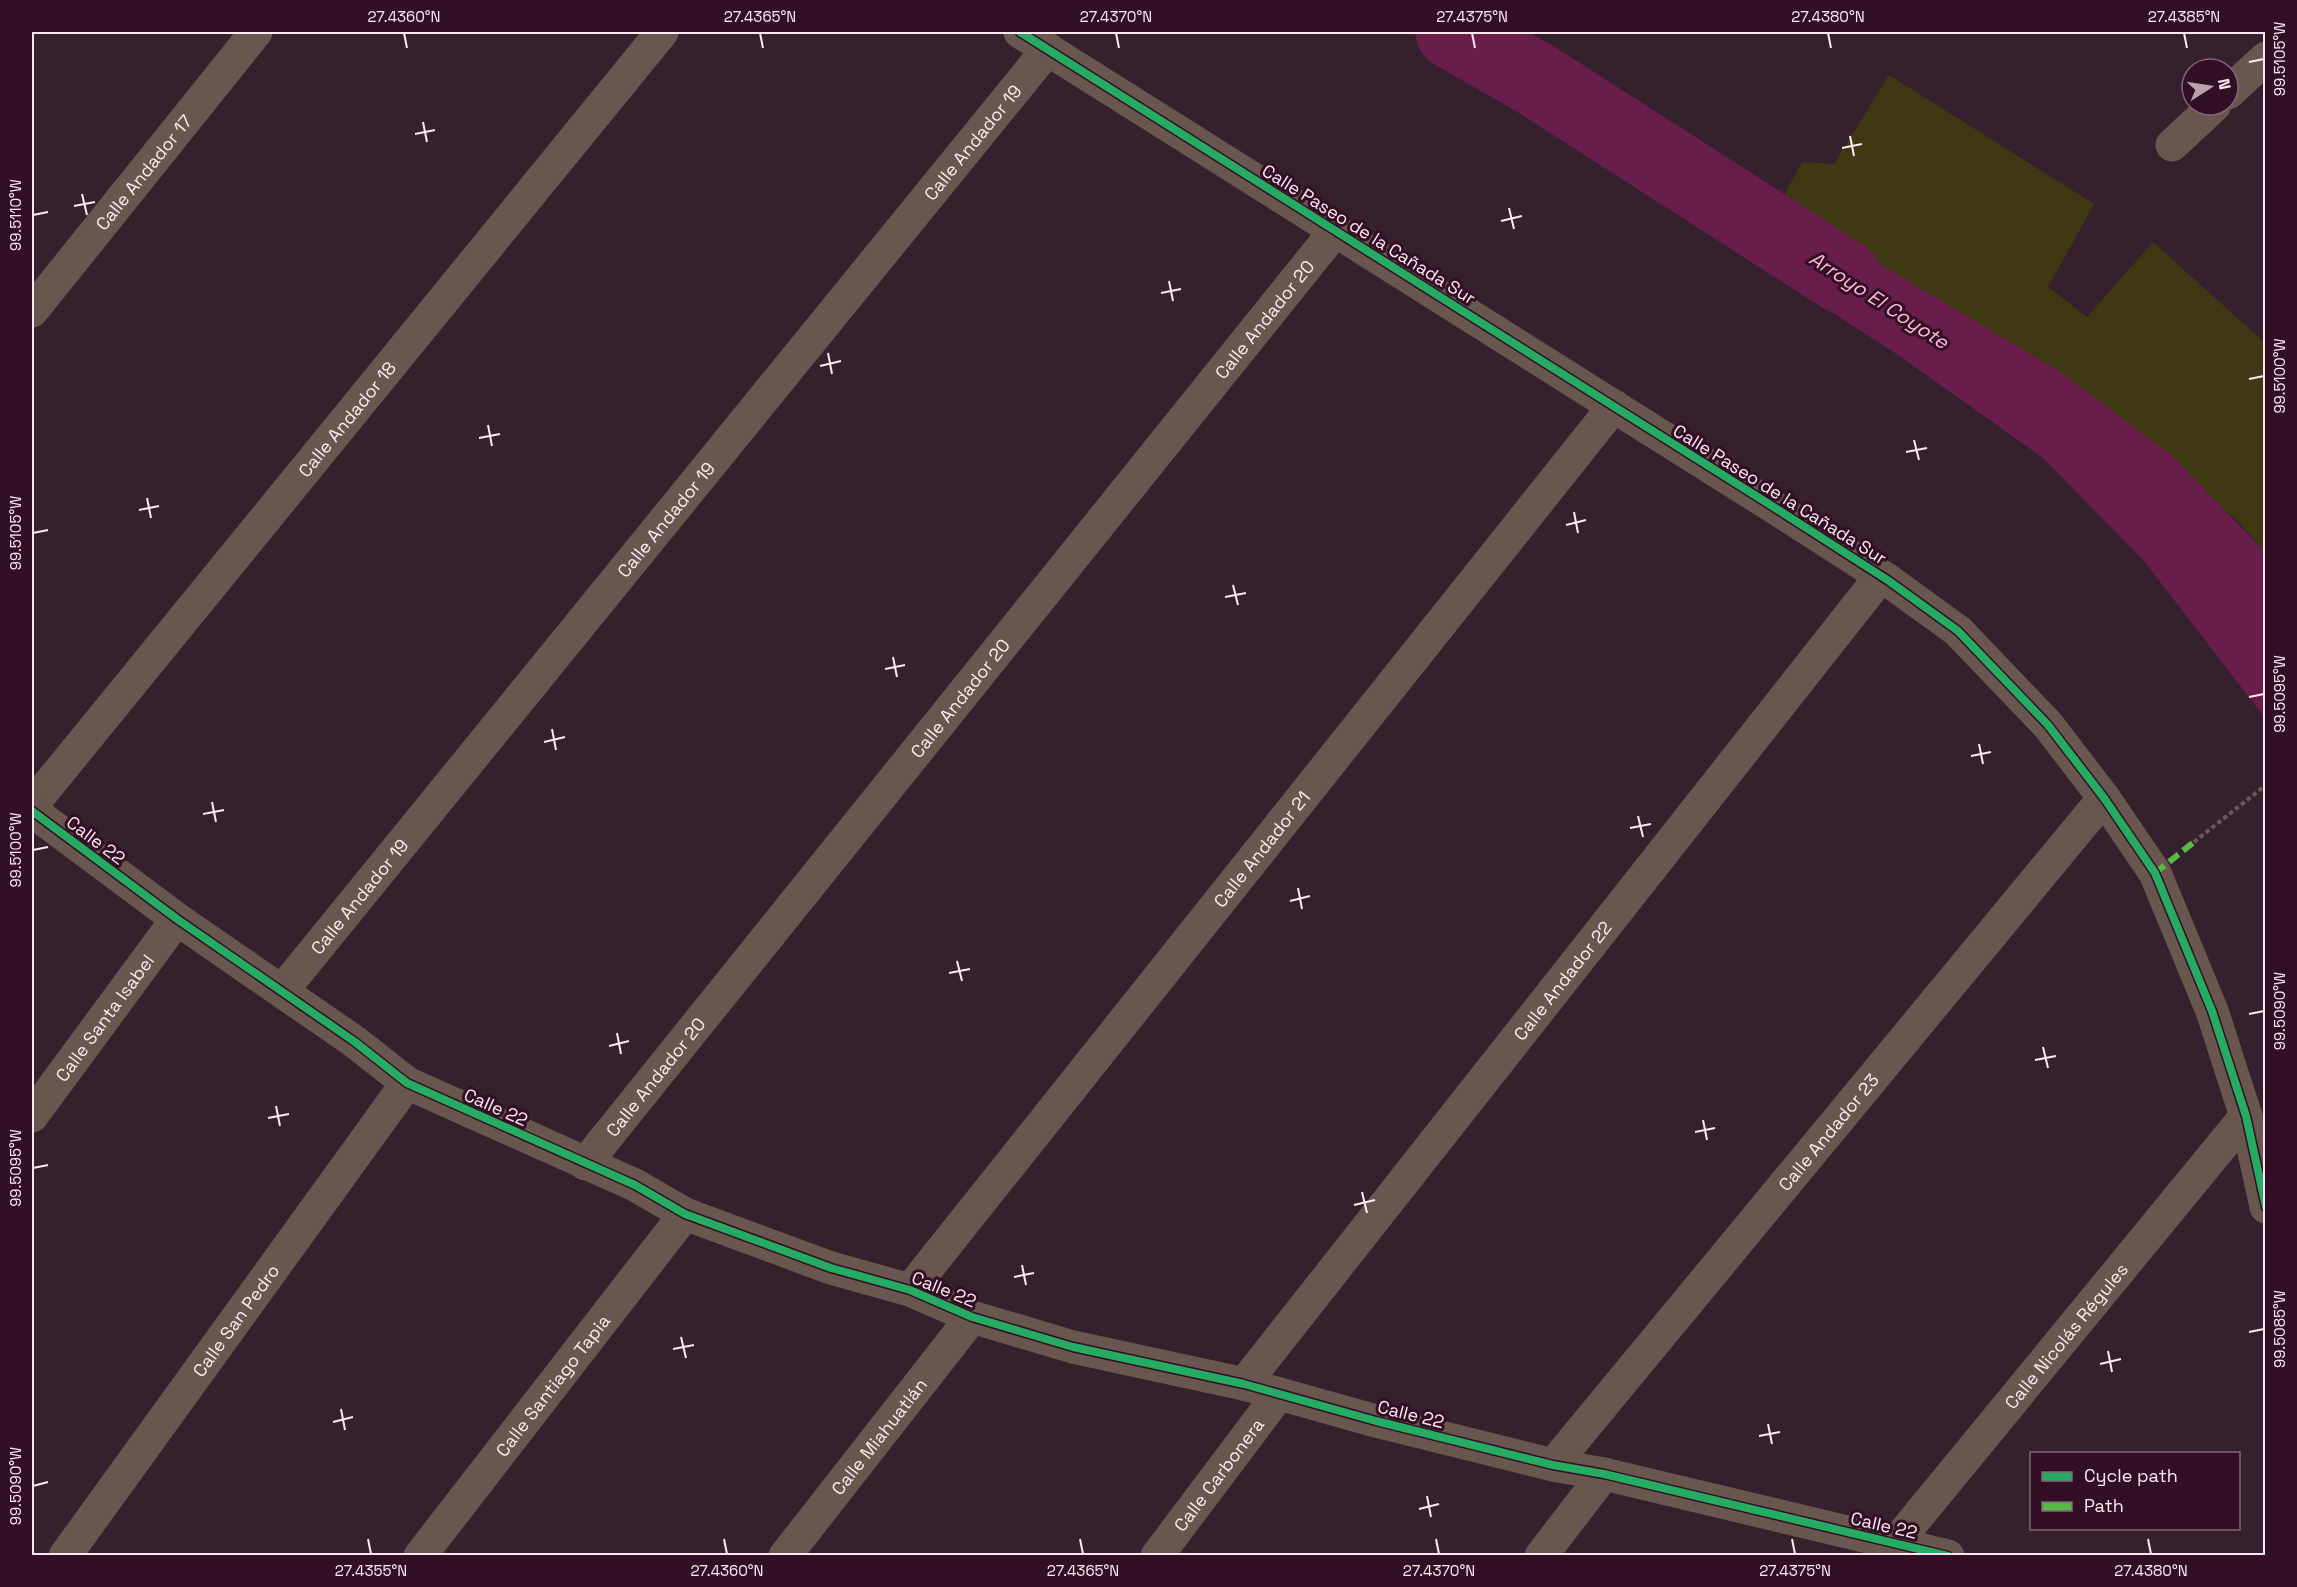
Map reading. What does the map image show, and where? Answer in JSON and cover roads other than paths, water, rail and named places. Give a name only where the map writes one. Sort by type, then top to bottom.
[{"type":"street","name":"Calle Andador 17","points":[[32,311],[256,32]]},
{"type":"street","name":"Calle Andador 18","points":[[32,805],[663,32]]},
{"type":"street","name":"Calle Paseo de la Cañada Sur","points":[[1020,32],[1881,576],[1958,631],[1998,670],[2048,725],[2104,798],[2155,873],[2212,1011],[2246,1116],[2265,1207]]},
{"type":"street","name":"Calle Andador 19","points":[[282,991],[1047,49]]},
{"type":"street","points":[[2240,82],[2265,58]]},
{"type":"street","points":[[2172,146],[2202,117]]},
{"type":"street","name":"Calle Andador 20","points":[[585,1164],[1335,231]]},
{"type":"street","name":"Calle Andador 21","points":[[910,1290],[1614,406]]},
{"type":"street","name":"Calle Andador 22","points":[[1244,1384],[1881,576]]},
{"type":"street","name":"Calle Andador 23","points":[[1553,1465],[2104,798]]},
{"type":"street","name":"Calle 22","points":[[32,811],[177,919],[355,1042],[407,1083],[635,1185],[685,1214],[831,1268],[910,1290],[972,1317],[1074,1347],[1244,1384],[1376,1421],[1553,1465],[1604,1474],[1889,1549],[1948,1556]]},
{"type":"street","name":"Calle Santa Isabel","points":[[32,1116],[177,919]]},
{"type":"street","name":"Calle San Pedro","points":[[65,1556],[407,1083]]},
{"type":"street","name":"Calle Nicolás Régules","points":[[1889,1549],[2246,1116]]},
{"type":"street","name":"Calle Santiago Tapia","points":[[420,1556],[685,1214]]},
{"type":"street","name":"Calle Miahuatlán","points":[[785,1556],[972,1317]]},
{"type":"street","name":"Calle Carbonera","points":[[1157,1556],[1279,1394]]},
{"type":"street","points":[[1541,1556],[1604,1474]]},
{"type":"water","points":[[1771,194],[1851,247],[2062,373],[2171,455],[2265,552],[2265,718],[2144,561],[2043,458],[1901,357],[1738,251]]},
{"type":"waterway","name":"Arroyo El Coyote","points":[[1453,32],[1537,80],[1844,277]]}]
